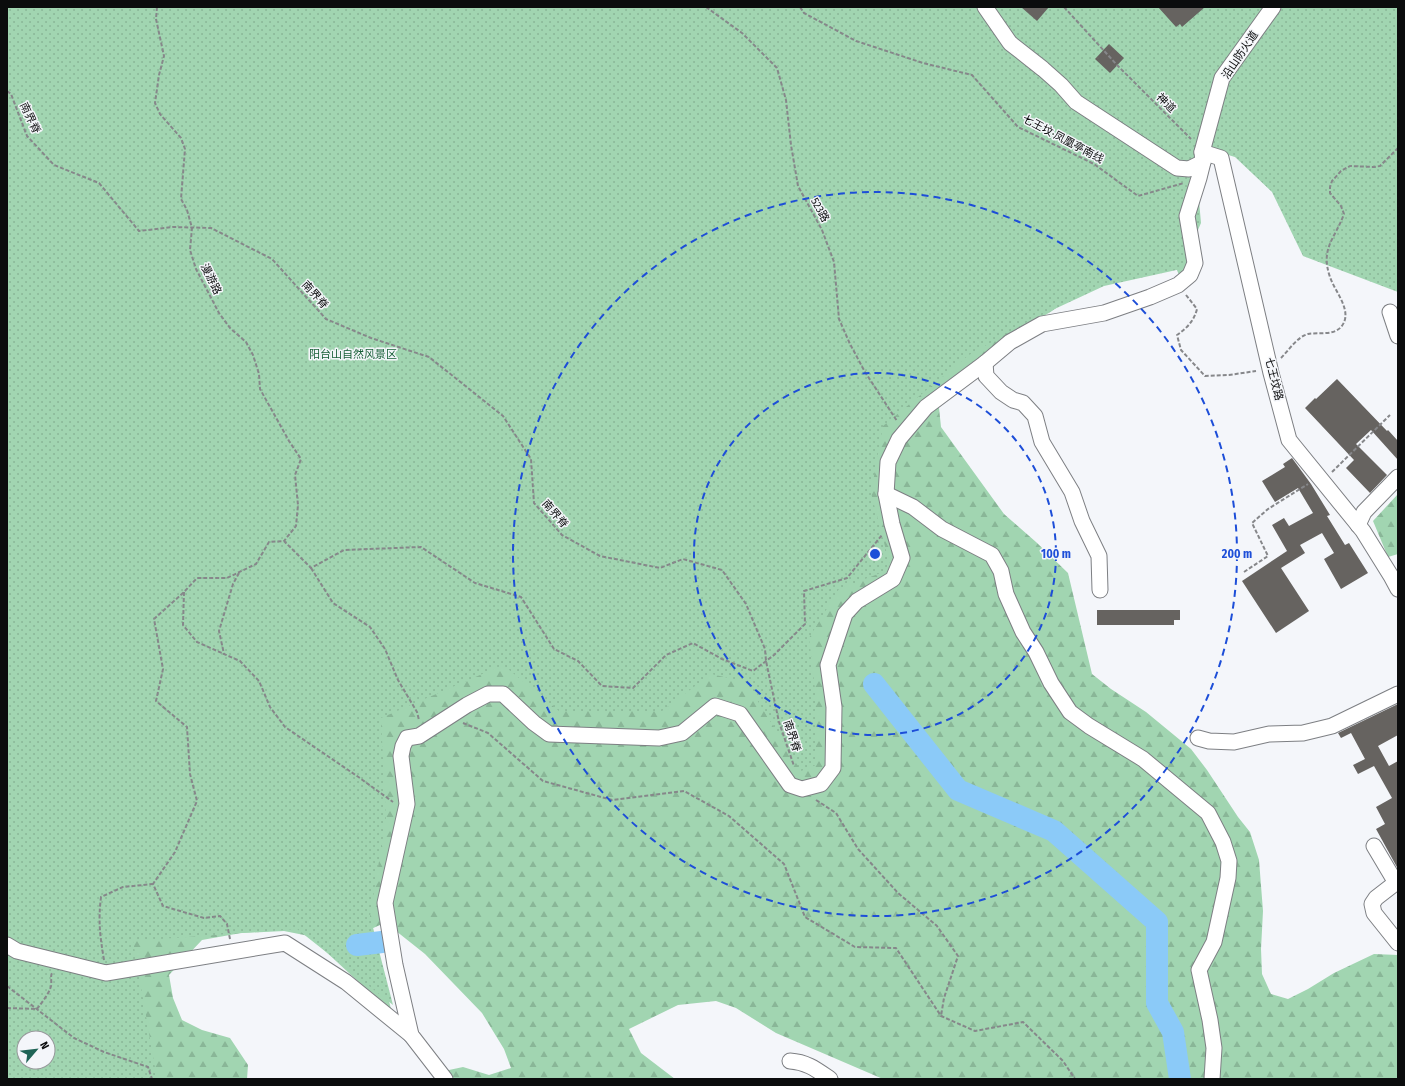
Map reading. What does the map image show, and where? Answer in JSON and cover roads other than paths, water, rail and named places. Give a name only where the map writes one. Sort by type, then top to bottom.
[{"type":"street","points":[[985,7],[1010,43],[1056,81],[1076,102],[1177,168],[1189,169],[1202,157]]},
{"type":"street","name":"沿山防火道","points":[[986,362],[1010,342],[1042,324],[1104,313],[1150,297],[1178,285],[1190,275],[1195,263],[1187,216],[1200,178],[1202,157],[1222,78],[1273,7]]},
{"type":"street","name":"七王坟路","points":[[1202,157],[1221,158],[1270,367],[1289,440],[1358,525],[1398,589]]},
{"type":"street","points":[[1390,312],[1398,336]]},
{"type":"street","points":[[411,1035],[395,964],[385,902],[406,813],[407,804],[400,756],[407,738],[419,736],[467,705],[488,694],[503,694],[534,723],[549,734],[659,738],[682,733],[715,706],[740,714],[790,785],[802,789],[821,784],[833,768],[834,706],[828,665],[845,614],[857,601],[893,579],[902,558],[892,524],[886,494],[888,462],[899,439],[926,407],[986,362]]},
{"type":"street","points":[[986,362],[986,376],[1001,392],[1014,400],[1023,403],[1035,416],[1042,442],[1072,492],[1082,521],[1099,556],[1100,590]]},
{"type":"street","points":[[1358,525],[1360,517],[1364,512],[1398,477]]},
{"type":"street","points":[[886,494],[913,507],[942,529],[992,556],[1001,571],[1006,594],[1023,632],[1036,652],[1051,683],[1070,712],[1089,726],[1143,759],[1208,813],[1223,842],[1229,861],[1228,878],[1214,942],[1199,970],[1210,1020],[1214,1048],[1212,1079]]},
{"type":"street","points":[[1198,738],[1234,742],[1269,734],[1303,733],[1332,726],[1398,694]]},
{"type":"street","points":[[1374,846],[1397,882],[1376,898],[1372,904],[1374,913],[1398,943]]},
{"type":"street","points":[[7,945],[17,951],[106,973],[285,943],[346,982],[411,1035],[445,1079]]},
{"type":"street","points":[[790,1061],[800,1062],[814,1067],[830,1079]]},
{"type":"waterway","points":[[874,684],[958,790],[1054,831],[1157,922],[1157,1003],[1173,1032],[1180,1079]]},
{"type":"waterway","points":[[357,945],[382,942]]},
{"type":"park label","name":"阳台山自然风景区","points":[[353,354]]}]
